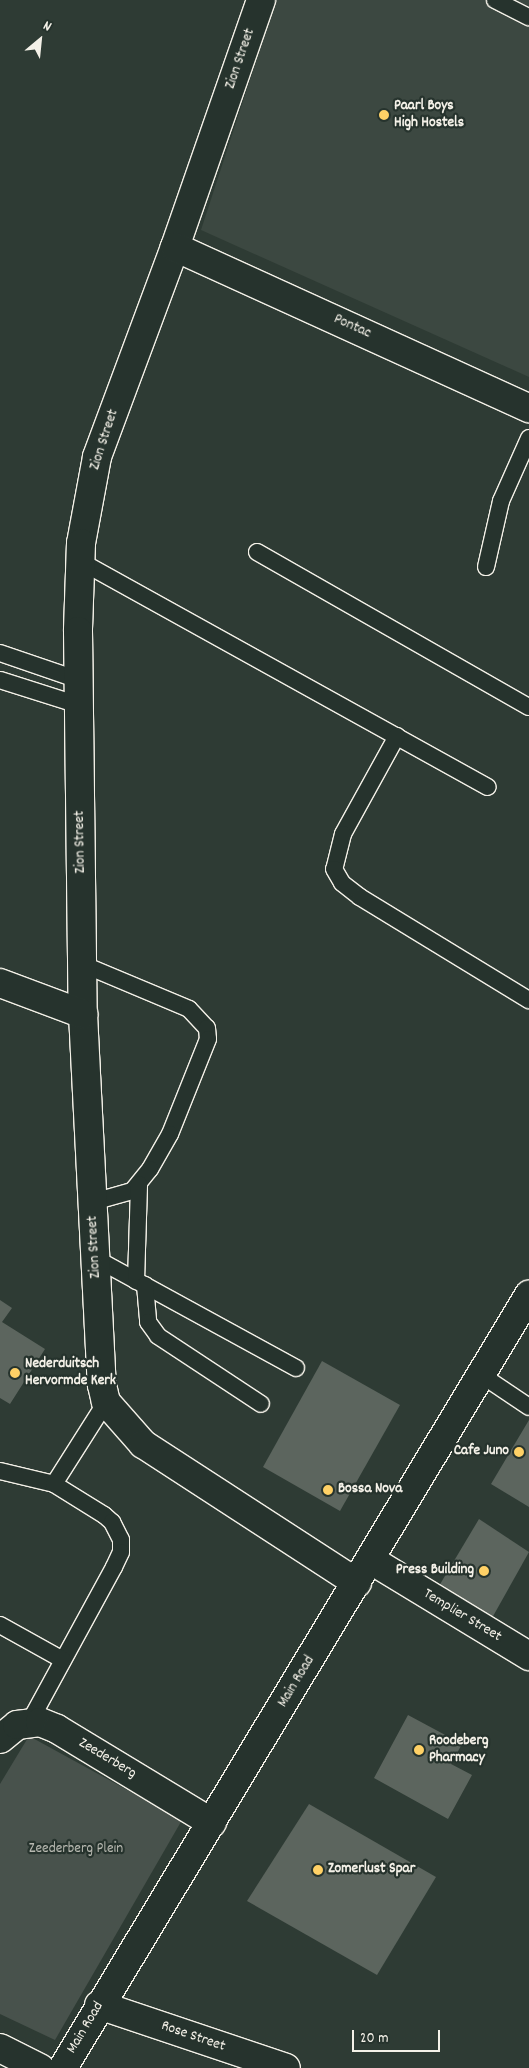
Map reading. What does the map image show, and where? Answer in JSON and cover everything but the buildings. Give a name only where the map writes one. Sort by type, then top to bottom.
[{"type":"street","name":"Zion Street","points":[[106,1402],[102,1385],[83,1014],[79,693],[80,561],[97,457],[175,247],[261,0]]},
{"type":"street","name":"Pontac","points":[[175,247],[529,408]]},
{"type":"street","points":[[0,983],[83,1014]]},
{"type":"street","name":"Main Road","points":[[63,2068],[483,1376],[529,1295]]},
{"type":"street","points":[[106,1402],[143,1444],[364,1572]]},
{"type":"street","name":"Templier Street","points":[[364,1572],[529,1656]]},
{"type":"street","points":[[0,1739],[17,1725],[30,1721]]},
{"type":"street","name":"Zeederberg","points":[[30,1721],[57,1729],[212,1823]]},
{"type":"street","name":"Rose Street","points":[[100,2006],[286,2068]]},
{"type":"street","points":[[0,2048],[40,2068]]},
{"type":"lane","points":[[495,0],[529,17]]},
{"type":"lane","points":[[486,567],[500,501],[529,438]]},
{"type":"lane","points":[[257,552],[529,706]]},
{"type":"lane","points":[[80,561],[488,787]]},
{"type":"lane","points":[[0,653],[79,693]]},
{"type":"lane","points":[[0,680],[79,693]]},
{"type":"lane","points":[[397,736],[343,834],[334,869],[342,883],[360,897],[425,934],[529,1000]]},
{"type":"lane","points":[[82,964],[190,1009],[207,1028],[207,1048],[200,1066],[170,1134],[139,1184],[122,1195],[93,1202]]},
{"type":"lane","points":[[139,1184],[140,1283],[148,1322],[158,1336],[260,1404]]},
{"type":"lane","points":[[95,1258],[296,1368]]},
{"type":"lane","points":[[483,1376],[529,1407]]},
{"type":"lane","points":[[54,1484],[106,1402]]},
{"type":"lane","points":[[0,1471],[54,1484],[104,1514],[118,1530],[121,1540],[121,1552],[114,1567],[30,1721]]},
{"type":"lane","points":[[0,1624],[63,1660]]},
{"type":"shaded area","name":"Paarl Boys High Hostels","points":[[276,0],[529,0],[529,377],[201,230]]},
{"type":"green space","name":"Zeederberg Plein","points":[[29,1736],[182,1820],[55,2040],[0,2014],[0,1784]]},
{"type":"place","name":"Paarl Boys High Hostels","points":[[384,115]]},
{"type":"place","name":"Nederduitsch Hervormde Kerk","points":[[15,1373]]},
{"type":"place","name":"Cafe Juno","points":[[519,1452]]},
{"type":"place","name":"Bossa Nova","points":[[328,1490]]},
{"type":"place","name":"Press Building","points":[[484,1571]]},
{"type":"place","name":"Roodeberg Pharmacy","points":[[419,1750]]},
{"type":"place","name":"Zomerlust Spar","points":[[318,1870]]}]
